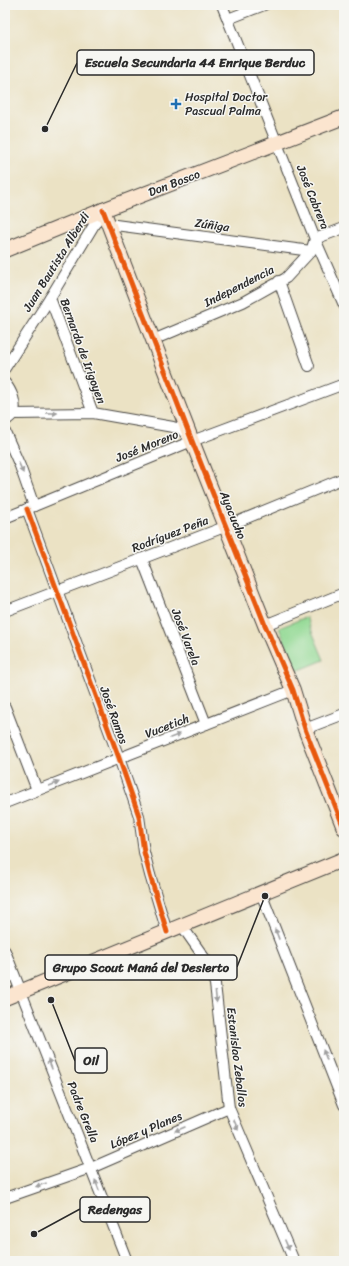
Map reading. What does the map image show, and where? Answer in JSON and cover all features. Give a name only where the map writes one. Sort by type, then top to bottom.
[{"type":"main road","name":"Don Bosco","points":[[5,250],[103,210],[344,117]]},
{"type":"main road","name":"Ayacucho","points":[[103,210],[192,441],[265,625],[293,690],[305,728],[344,828]]},
{"type":"main road","points":[[5,998],[344,859]]},
{"type":"street","name":"José Cabrera","points":[[222,5],[315,239],[344,305]]},
{"type":"street","points":[[228,19],[264,5]]},
{"type":"street","name":"Juan Bautista Alberdi","points":[[5,368],[50,298],[103,210]]},
{"type":"street","name":"Zúñiga","points":[[108,224],[311,251]]},
{"type":"street","points":[[315,239],[344,228]]},
{"type":"street","name":"Independencia","points":[[153,340],[243,302],[286,278],[311,251],[315,239]]},
{"type":"street","points":[[279,282],[309,366]]},
{"type":"street","name":"Bernardo de Irigoyen","points":[[50,298],[93,413]]},
{"type":"street","points":[[5,383],[10,390],[14,404],[13,414],[5,421]]},
{"type":"street","name":"José Moreno","points":[[5,518],[192,441],[344,384]]},
{"type":"street","points":[[13,414],[93,413],[181,429],[192,441]]},
{"type":"street","name":"José Ramos","points":[[5,432],[20,466],[31,508],[57,592],[139,816],[144,852],[167,932]]},
{"type":"street","name":"Rodríguez Peña","points":[[5,611],[227,526],[344,478]]},
{"type":"street","name":"José Varela","points":[[142,559],[206,724]]},
{"type":"street","points":[[265,625],[344,593]]},
{"type":"street","name":"Vucetich","points":[[5,803],[293,690]]},
{"type":"street","points":[[5,707],[38,790]]},
{"type":"street","points":[[305,728],[344,714]]},
{"type":"street","points":[[261,893],[344,1105]]},
{"type":"street","name":"Estanislao Zeballos","points":[[182,926],[208,963],[215,984],[228,1108],[294,1261]]},
{"type":"street","name":"Padre Grella","points":[[5,951],[91,1168],[126,1261]]},
{"type":"street","name":"López y Planes","points":[[5,1198],[91,1168],[228,1108]]},
{"type":"green space","points":[[306,617],[324,660],[297,671],[279,628]]},
{"type":"cycle path","points":[[103,210],[192,441],[265,625],[293,690],[305,729],[344,828]]},
{"type":"cycle path","points":[[27,509],[139,816],[144,852],[167,932]]},
{"type":"place","name":"Hospital Doctor Pascual Palma","points":[[176,104]]},
{"type":"place","name":"Escuela Secundaria 44 Enrique Berduc","points":[[45,129]]},
{"type":"place","name":"Grupo Scout Maná del Desierto","points":[[265,896]]},
{"type":"place","name":"Oil","points":[[51,1000]]},
{"type":"place","name":"Redengas","points":[[34,1234]]}]
